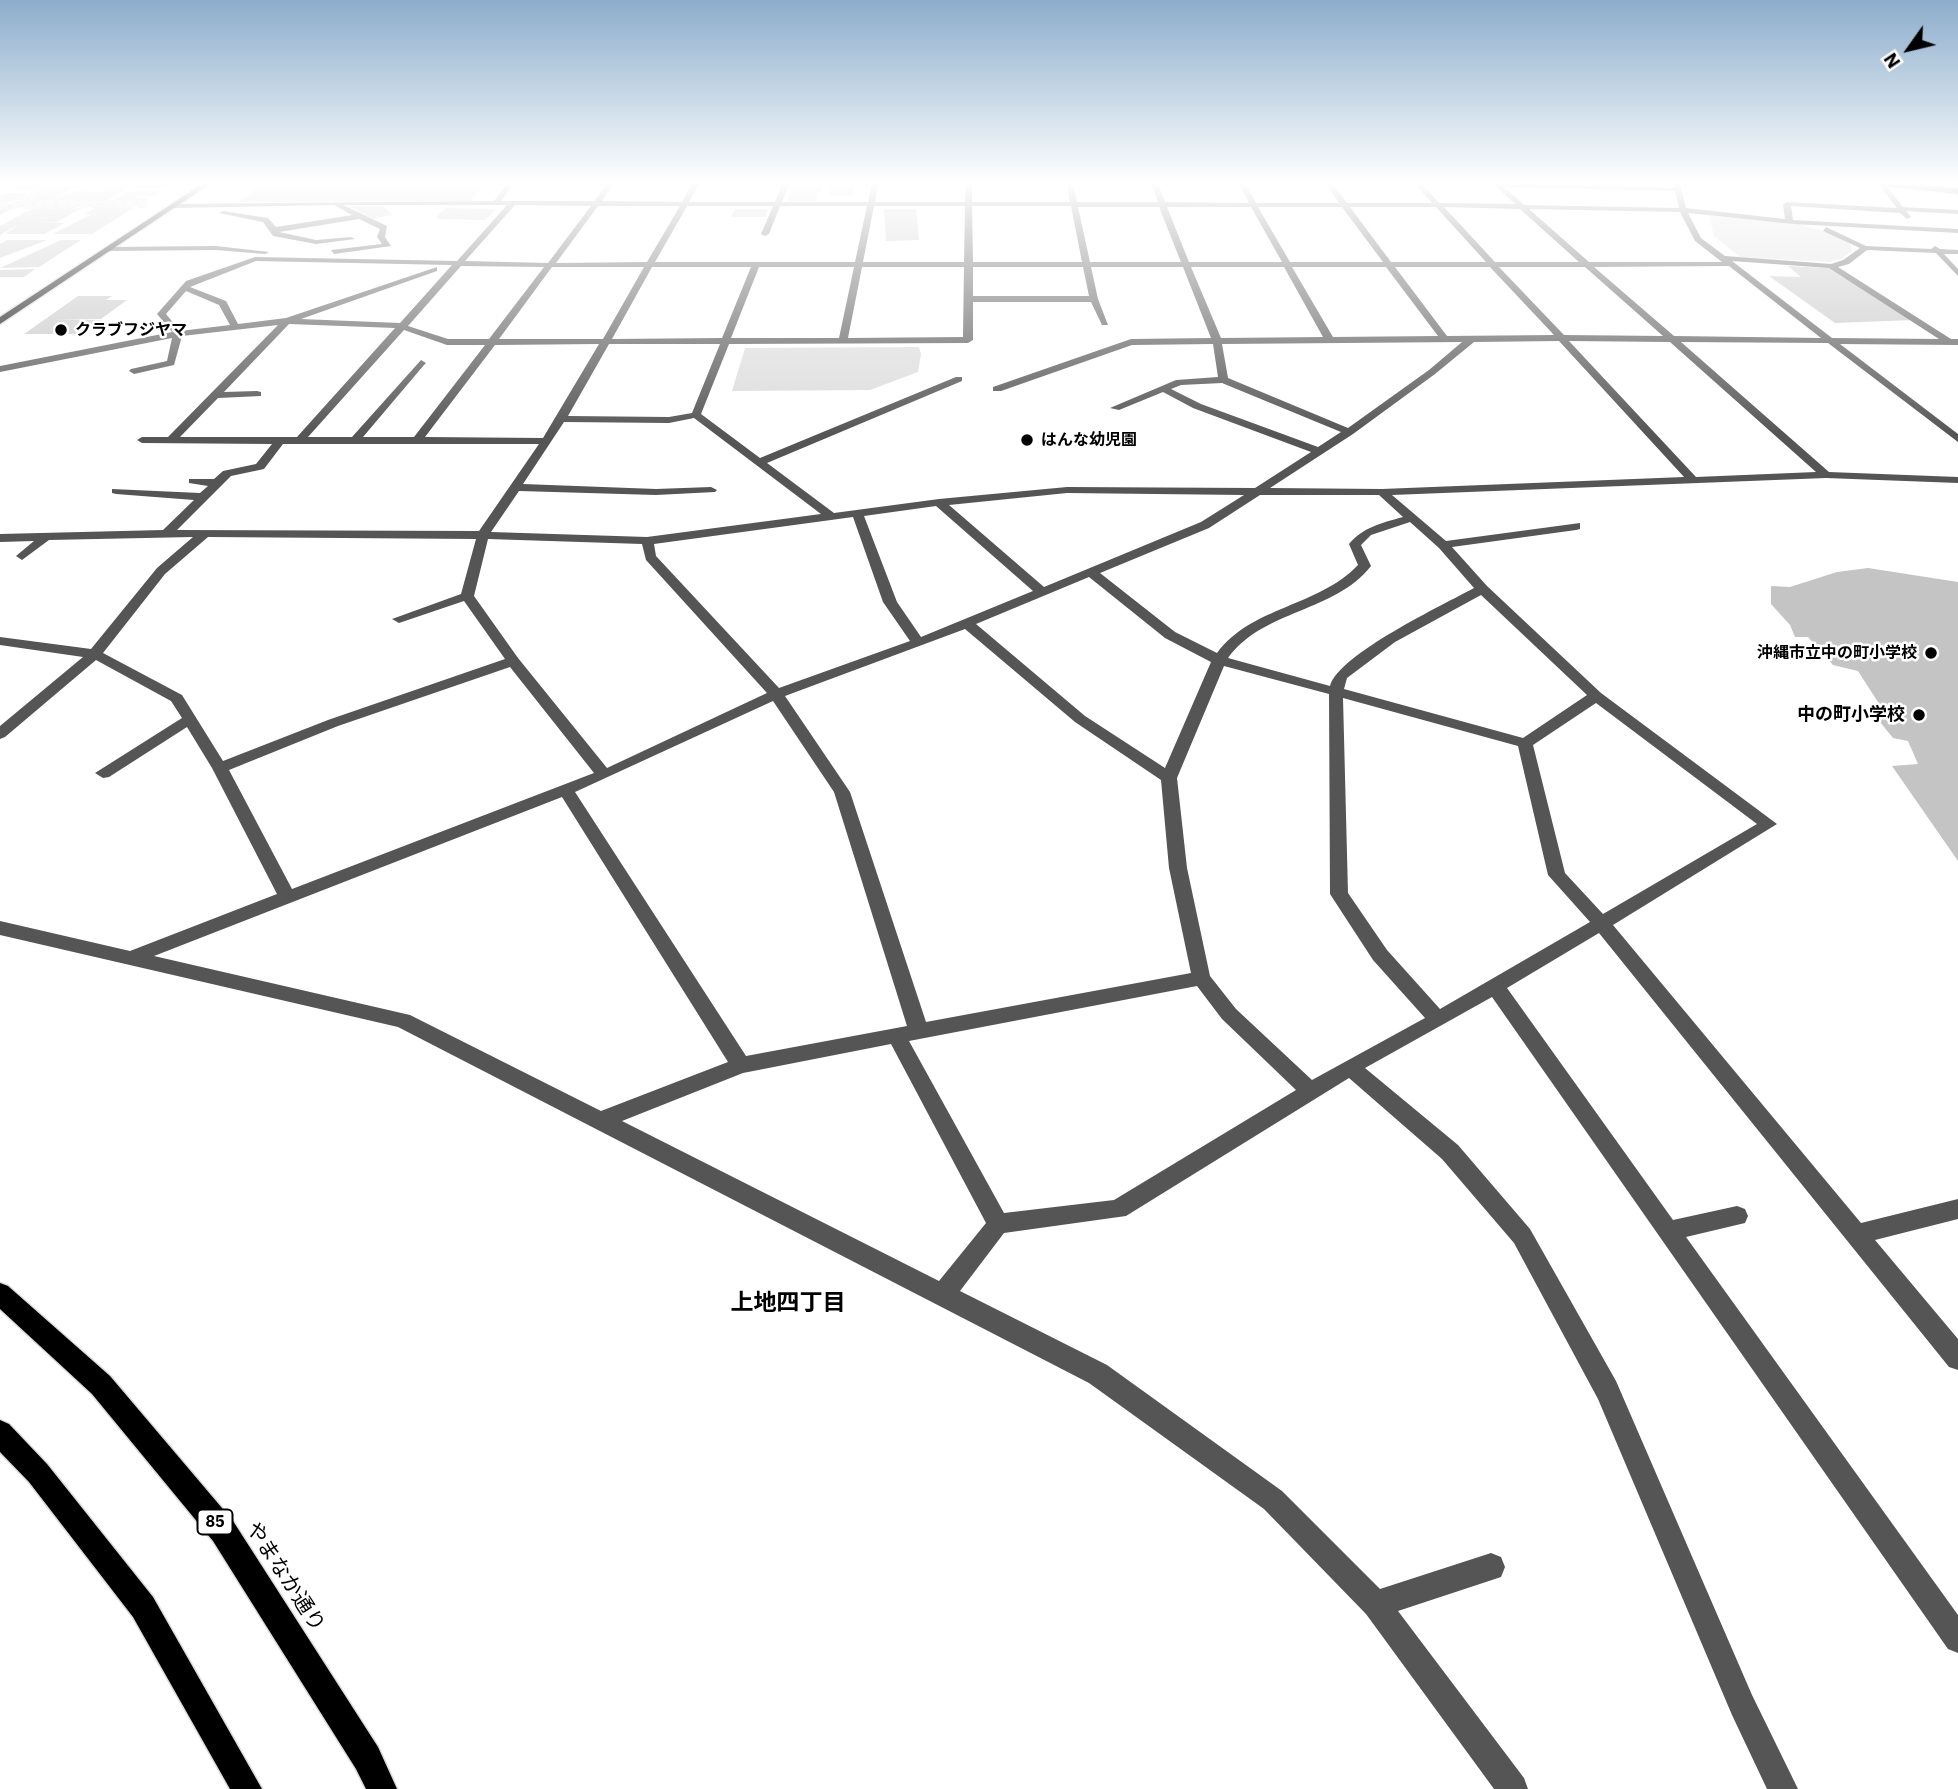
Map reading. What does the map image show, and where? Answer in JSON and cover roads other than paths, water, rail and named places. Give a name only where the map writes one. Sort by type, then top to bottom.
[{"type":"main road","points":[[0,321],[5,313],[79,267]]},
{"type":"main road","name":"やまなか通り","points":[[0,1294],[101,1385],[222,1531],[367,1758],[382,1789]]},
{"type":"main road","points":[[0,1433],[38,1473],[143,1606],[247,1789]]},
{"type":"main road","points":[[0,1449],[38,1473]]},
{"type":"street","points":[[178,334],[161,314],[189,283],[232,267]]},
{"type":"street","points":[[172,439],[287,321],[439,267]]},
{"type":"street","points":[[300,440],[453,267]]},
{"type":"street","points":[[418,440],[549,267]]},
{"type":"street","points":[[604,775],[513,661],[467,597],[473,564],[483,535],[561,419],[649,267]]},
{"type":"street","points":[[696,415],[755,267]]},
{"type":"street","points":[[843,342],[857,267]]},
{"type":"street","points":[[0,369],[178,334],[287,321],[400,326],[447,342],[968,340],[968,267]]},
{"type":"street","points":[[1088,267],[1094,299],[1105,323]]},
{"type":"street","points":[[1189,267],[1217,341],[1223,380]]},
{"type":"street","points":[[1288,267],[1330,341]]},
{"type":"street","points":[[1391,267],[1445,340]]},
{"type":"street","points":[[1494,267],[1694,481]]},
{"type":"street","points":[[1592,267],[1670,340],[1826,475]]},
{"type":"street","points":[[1734,267],[1958,439]]},
{"type":"street","points":[[1833,267],[1953,342],[1958,348]]},
{"type":"street","points":[[185,288],[223,303],[235,327]]},
{"type":"street","points":[[968,299],[1094,299]]},
{"type":"street","points":[[134,371],[171,363],[178,334]]},
{"type":"street","points":[[997,389],[1131,342],[1559,338],[1953,342]]},
{"type":"street","points":[[136,956],[604,775],[776,694],[918,643],[1205,525],[1349,432],[1432,372],[1471,339]]},
{"type":"street","points":[[355,440],[421,363]]},
{"type":"street","points":[[759,462],[959,379]]},
{"type":"street","points":[[1115,408],[1179,382],[1223,380],[1349,432]]},
{"type":"street","points":[[1164,388],[1197,406],[1319,452]]},
{"type":"street","points":[[215,395],[257,394]]},
{"type":"street","points":[[561,419],[669,421],[696,415],[832,517]]},
{"type":"street","points":[[1943,428],[1958,426]]},
{"type":"street","points":[[166,534],[227,473],[260,467],[281,439]]},
{"type":"street","points":[[142,440],[547,441]]},
{"type":"street","points":[[0,538],[205,533],[483,535],[647,541],[939,502],[1067,490],[1382,492],[1826,475],[1958,480]]},
{"type":"street","points":[[193,481],[217,483]]},
{"type":"street","points":[[516,487],[656,492],[711,490]]},
{"type":"street","points":[[116,491],[204,497]]},
{"type":"street","points":[[943,1294],[998,1224],[1118,1209],[1350,1067],[1438,1020],[1769,824],[1596,696],[1482,589],[1443,545],[1382,492]]},
{"type":"street","points":[[939,502],[1042,592]]},
{"type":"street","points":[[857,513],[890,602],[918,643]]},
{"type":"street","points":[[1311,1091],[1229,1014],[1201,978],[1178,868],[1169,778],[1227,645],[1253,625],[1354,581],[1365,566],[1355,544],[1367,531],[1411,518]]},
{"type":"street","points":[[1443,545],[1576,526]]},
{"type":"street","points":[[0,734],[95,654],[143,598],[160,571],[205,533]]},
{"type":"street","points":[[22,556],[46,537]]},
{"type":"street","points":[[647,541],[650,556],[776,694],[842,792],[918,1029]]},
{"type":"street","points":[[1091,572],[1170,635],[1219,660],[1525,743],[1596,696]]},
{"type":"street","points":[[1438,1020],[1380,955],[1339,894],[1336,691],[1340,676],[1390,639],[1482,589]]},
{"type":"street","points":[[399,619],[467,597]]},
{"type":"street","points":[[966,623],[1080,719],[1169,778]]},
{"type":"street","points":[[0,641],[95,654],[177,698],[220,768],[288,898]]},
{"type":"street","points":[[220,768],[333,723],[513,661]]},
{"type":"street","points":[[103,773],[190,719]]},
{"type":"street","points":[[1525,743],[1557,875],[1602,924],[1958,1358]]},
{"type":"street","points":[[566,790],[741,1065]]},
{"type":"street","points":[[0,928],[136,956],[403,1020],[1098,1374],[1273,1500],[1376,1604],[1513,1789]]},
{"type":"street","points":[[599,1121],[741,1065],[918,1029],[1201,978]]},
{"type":"street","points":[[1494,985],[1958,1639]]},
{"type":"street","points":[[895,1034],[998,1224]]},
{"type":"street","points":[[1350,1067],[1450,1152],[1522,1237],[1607,1390],[1742,1705],[1783,1789]]},
{"type":"street","points":[[1856,1234],[1958,1209]]},
{"type":"street","points":[[1669,1231],[1737,1216]]},
{"type":"street","points":[[1376,1604],[1491,1567]]},
{"type":"place","name":"クラブフジヤマ","points":[[61,330]]},
{"type":"place","name":"はんな幼児園","points":[[1027,440]]},
{"type":"place","name":"沖縄市立中の町小学校","points":[[1931,653]]},
{"type":"place","name":"中の町小学校","points":[[1919,715]]},
{"type":"district","name":"上地四丁目","points":[[788,1303]]}]
